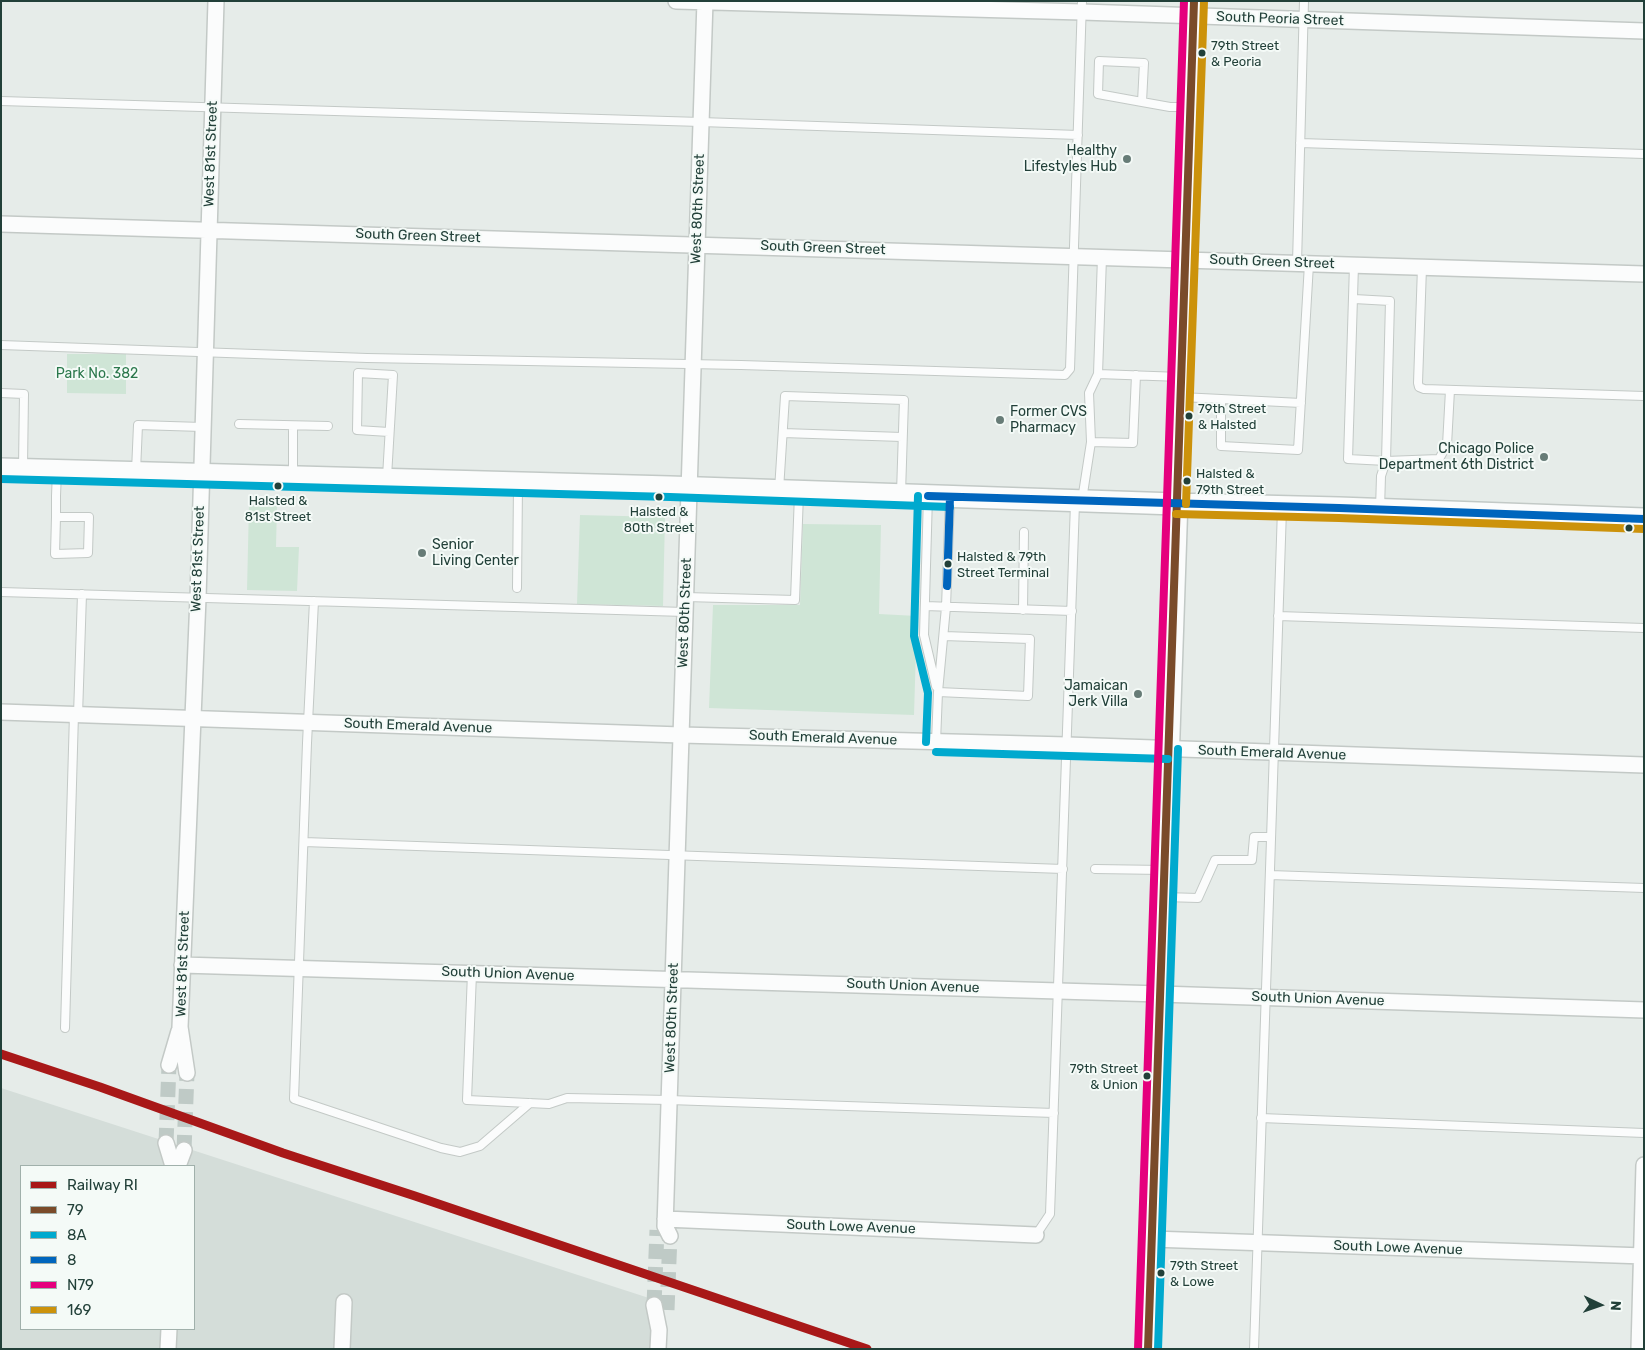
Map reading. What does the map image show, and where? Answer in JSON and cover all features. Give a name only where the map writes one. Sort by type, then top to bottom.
[{"type":"main road","points":[[1148,1349],[1194,9]]},
{"type":"main road","points":[[1,469],[789,491],[1644,519]]},
{"type":"street","name":"West 81st Street","points":[[187,1073],[180,1027],[198,598],[216,1]]},
{"type":"street","name":"South Peoria Street","points":[[676,1],[1194,9],[1304,20],[1644,31]]},
{"type":"street","name":"West 80th Street","points":[[664,1228],[678,855],[705,2]]},
{"type":"street","name":"South Green Street","points":[[1,224],[1644,274]]},
{"type":"street","name":"South Emerald Avenue","points":[[1,712],[1644,765]]},
{"type":"street","name":"South Union Avenue","points":[[182,965],[1644,1010]]},
{"type":"street","name":"West 81st Street","points":[[169,1065],[180,1027]]},
{"type":"street","points":[[166,1143],[173,1165]]},
{"type":"street","points":[[178,1165],[184,1150]]},
{"type":"street","points":[[1639,1349],[1644,1165]]},
{"type":"street","name":"South Lowe Avenue","points":[[664,1228],[1036,1235]]},
{"type":"street","name":"South Lowe Avenue","points":[[1152,1239],[1642,1256]]},
{"type":"street","points":[[342,1349],[344,1302]]},
{"type":"street","points":[[658,1349],[661,1307]]},
{"type":"street","points":[[168,1349],[169,1330]]},
{"type":"lane","points":[[1221,399],[1221,446],[1298,450],[1303,263],[1300,144],[1304,1]]},
{"type":"lane","points":[[1,345],[367,358],[1065,375],[1070,369],[1082,7]]},
{"type":"lane","points":[[1142,102],[1144,63],[1099,61],[1098,94],[1142,102],[1170,107],[1190,107]]},
{"type":"lane","points":[[1,101],[1078,135]]},
{"type":"lane","points":[[1300,144],[1644,154]]},
{"type":"lane","points":[[1036,1235],[1050,1214],[1072,611],[1078,501],[1091,442],[1089,394],[1098,374],[1102,257]]},
{"type":"lane","points":[[1354,265],[1348,459],[1386,461],[1439,459],[1447,445],[1450,390]]},
{"type":"lane","points":[[1422,267],[1418,383],[1419,387],[1424,390],[1644,396]]},
{"type":"lane","points":[[1354,299],[1390,301],[1386,461],[1381,476],[1380,510]]},
{"type":"lane","points":[[367,358],[367,374]]},
{"type":"lane","points":[[387,479],[393,375],[358,373],[357,430],[389,432]]},
{"type":"lane","points":[[1098,374],[1136,375],[1221,399],[1300,402]]},
{"type":"lane","points":[[1091,442],[1133,443],[1136,375]]},
{"type":"lane","points":[[1,393],[24,394],[23,469]]},
{"type":"lane","points":[[1,592],[314,601],[685,604],[795,600],[789,491],[783,432],[785,396],[904,400],[901,495]]},
{"type":"lane","points":[[239,424],[328,426]]},
{"type":"lane","points":[[136,473],[138,425],[202,427]]},
{"type":"lane","points":[[293,426],[293,477]]},
{"type":"lane","points":[[783,432],[902,437]]},
{"type":"lane","points":[[56,517],[89,517],[88,553],[55,554],[57,470]]},
{"type":"lane","points":[[516,588],[518,483]]},
{"type":"lane","points":[[928,496],[924,635],[938,692]]},
{"type":"lane","points":[[936,742],[938,692],[946,607],[950,497]]},
{"type":"lane","points":[[1254,1349],[1282,507]]},
{"type":"lane","points":[[1022,610],[1024,532]]},
{"type":"lane","points":[[65,1028],[82,594]]},
{"type":"lane","points":[[314,601],[307,722],[294,1099],[441,1148],[460,1152],[480,1146],[530,1103]]},
{"type":"lane","points":[[925,606],[1072,611]]},
{"type":"lane","points":[[1278,616],[1644,628]]},
{"type":"lane","points":[[938,692],[1028,696],[1030,639],[944,636]]},
{"type":"lane","points":[[1163,897],[1198,898],[1215,860],[1252,860],[1254,837],[1271,838]]},
{"type":"lane","points":[[304,842],[1063,869]]},
{"type":"lane","points":[[1095,869],[1164,870]]},
{"type":"lane","points":[[1270,875],[1644,888]]},
{"type":"lane","points":[[472,973],[467,1100],[549,1104],[567,1098],[669,1100],[1054,1113]]},
{"type":"lane","points":[[1261,1118],[1644,1132]]},
{"type":"shaded area","points":[[1,1088],[652,1299],[650,1349],[1,1349]]},
{"type":"green space","name":"Park No. 382","points":[[67,354],[126,354],[126,394],[67,393]]},
{"type":"green space","points":[[249,505],[277,506],[276,547],[299,547],[297,591],[247,590]]},
{"type":"green space","points":[[580,515],[665,517],[663,606],[577,604]]},
{"type":"green space","points":[[803,524],[881,525],[879,614],[917,616],[914,715],[709,708],[713,605],[800,605]]},
{"type":"tunnel","points":[[166,1143],[169,1065]]},
{"type":"tunnel","points":[[184,1150],[187,1073]]},
{"type":"tunnel","points":[[654,1305],[657,1230]]},
{"type":"tunnel","points":[[667,1310],[670,1236]]},
{"type":"rail line","name":"RI","points":[[1,1054],[100,1087],[283,1153],[867,1349]]},
{"type":"transit line","name":"N79","points":[[1138,1349],[1184,1]]},
{"type":"transit line","name":"79","points":[[1148,1349],[1194,1]]},
{"type":"transit line","name":"169","points":[[1186,504],[1204,1]]},
{"type":"transit line","name":"8A","points":[[1,479],[670,497],[950,507]]},
{"type":"transit line","name":"8A","points":[[918,496],[914,636],[928,693],[926,742]]},
{"type":"transit line","name":"8","points":[[928,496],[1644,519]]},
{"type":"transit line","name":"8","points":[[947,586],[950,497]]},
{"type":"transit line","name":"169","points":[[1176,514],[1644,529]]},
{"type":"transit line","name":"8A","points":[[1158,1349],[1178,749]]},
{"type":"transit line","name":"8A","points":[[936,752],[1168,759]]},
{"type":"place","name":"79th Street & Peoria","points":[[1202,53]]},
{"type":"place","name":"Healthy Lifestyles Hub","points":[[1127,159]]},
{"type":"place","name":"79th Street & Halsted","points":[[1189,416]]},
{"type":"place","name":"Former CVS Pharmacy","points":[[1000,420]]},
{"type":"place","name":"Chicago Police Department 6th District","points":[[1544,457]]},
{"type":"place","name":"Halsted & 79th Street","points":[[1187,481]]},
{"type":"place","name":"Halsted & 81st Street","points":[[278,486]]},
{"type":"place","name":"Halsted & 80th Street","points":[[659,497]]},
{"type":"place","name":"Senior Living Center","points":[[422,553]]},
{"type":"place","name":"Halsted & 79th Street Terminal","points":[[948,564]]},
{"type":"place","name":"Jamaican Jerk Villa","points":[[1138,694]]},
{"type":"place","name":"79th Street & Union","points":[[1147,1076]]},
{"type":"place","name":"79th Street & Lowe","points":[[1161,1273]]}]
